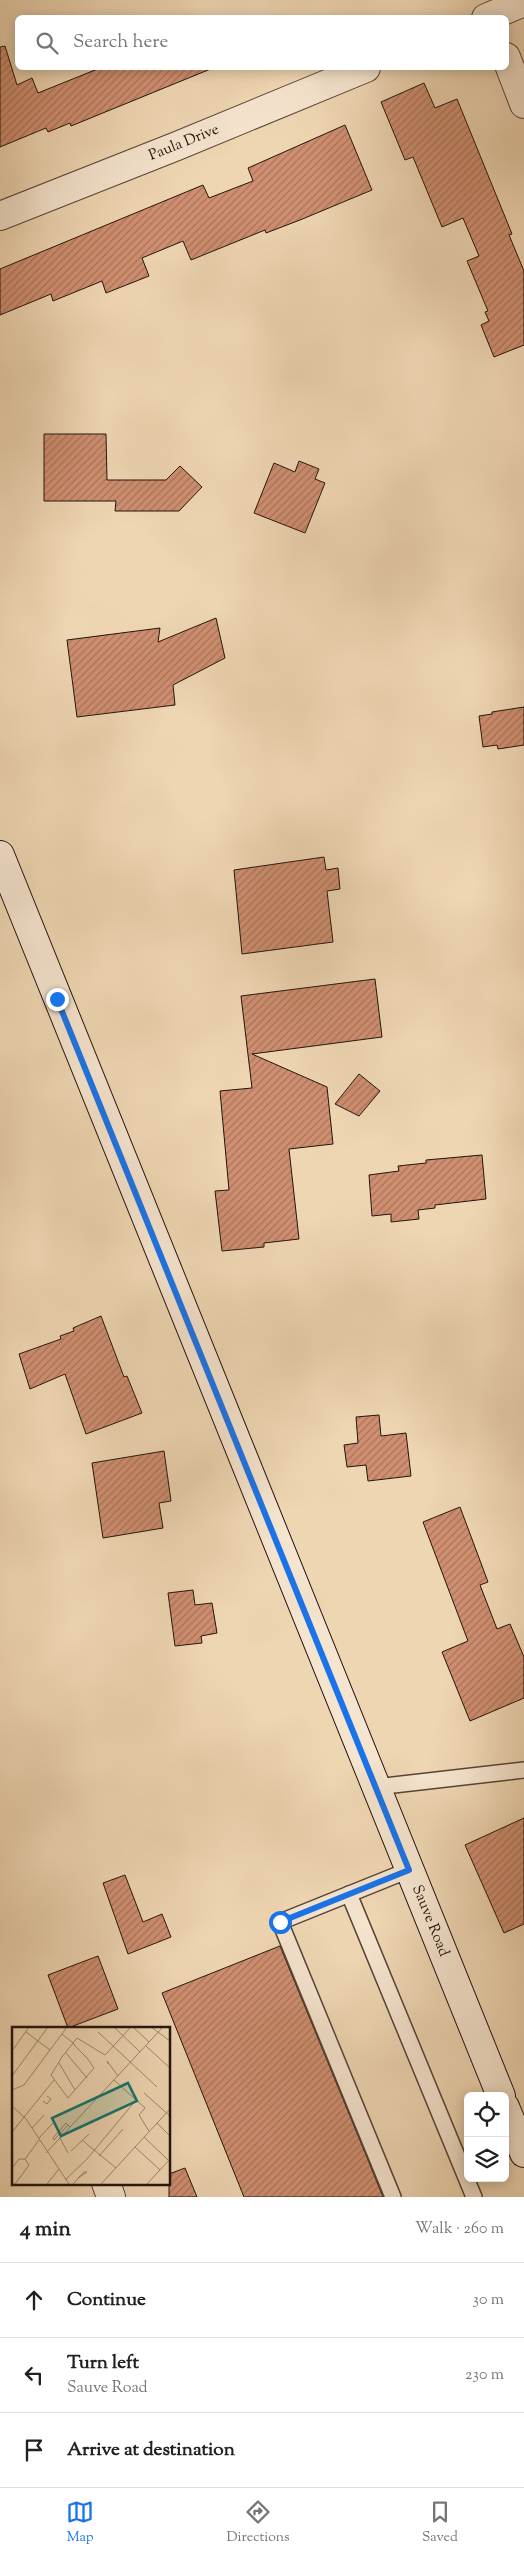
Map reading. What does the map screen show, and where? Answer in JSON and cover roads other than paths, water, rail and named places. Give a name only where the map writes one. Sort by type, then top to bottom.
[{"type":"street","points":[[494,15],[524,2]]},
{"type":"street","points":[[509,65],[524,104]]},
{"type":"street","name":"Paula Drive","points":[[0,216],[361,70]]},
{"type":"street","name":"Sauve Road","points":[[0,856],[499,2092]]},
{"type":"street","points":[[509,2117],[524,2153]]},
{"type":"street","points":[[106,2184],[111,2197]]},
{"type":"lane","points":[[376,1787],[524,1770]]},
{"type":"lane","points":[[393,2197],[280,1922],[409,1870]]},
{"type":"lane","points":[[350,1894],[474,2197]]}]
